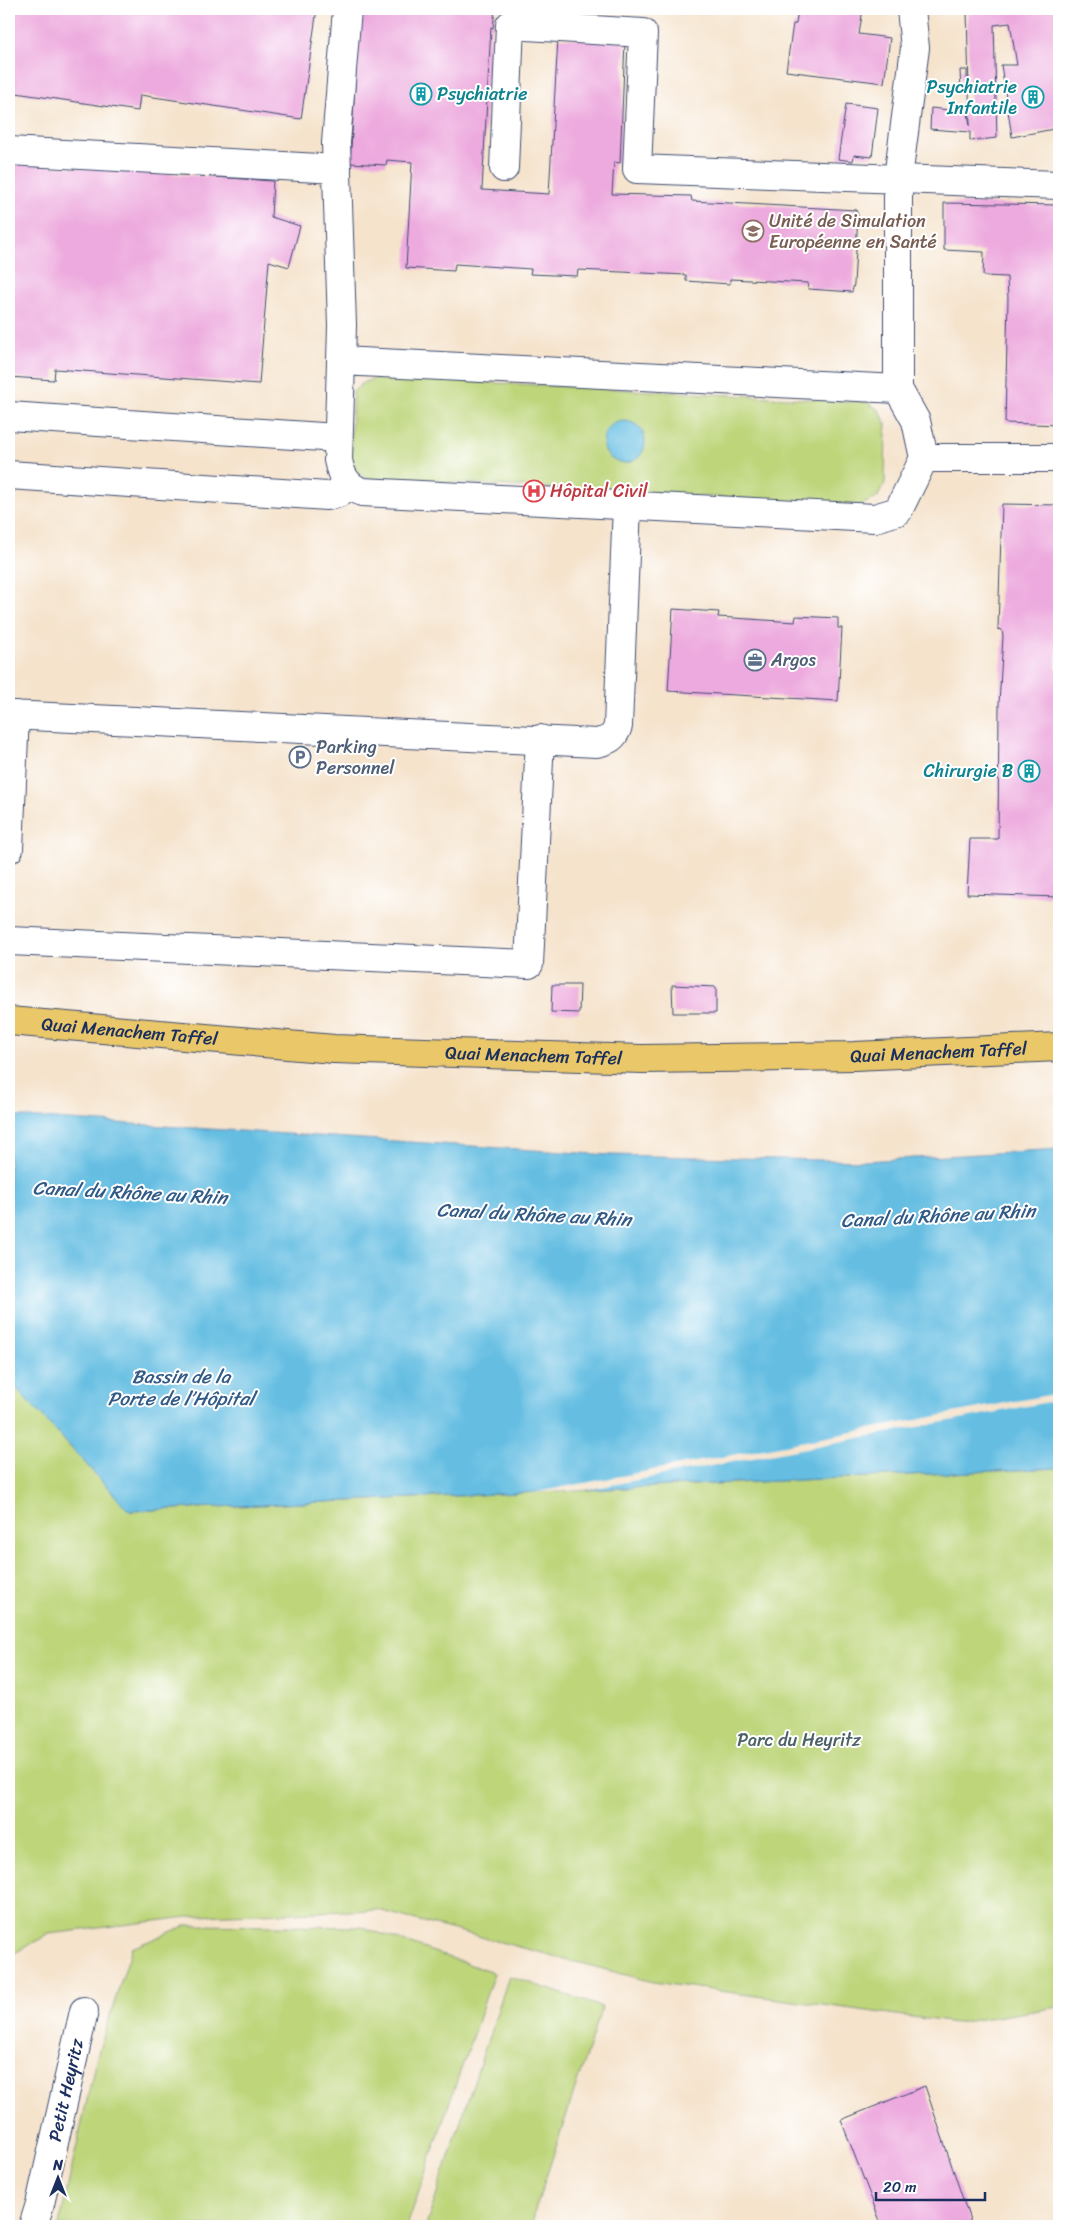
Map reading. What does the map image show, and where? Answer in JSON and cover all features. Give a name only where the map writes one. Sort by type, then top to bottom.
[{"type":"main road","name":"Quai Menachem Taffel","points":[[9,1021],[334,1049],[642,1059],[854,1056],[1059,1047]]},
{"type":"street","points":[[347,9],[336,143],[341,361],[337,438],[341,474],[348,484],[362,492],[875,518],[898,512],[924,458],[916,421],[898,389],[898,178],[915,48],[911,9]]},
{"type":"street","points":[[504,168],[510,26],[642,33],[637,169],[1059,185]]},
{"type":"street","points":[[9,151],[337,169]]},
{"type":"street","points":[[341,361],[898,389]]},
{"type":"street","points":[[9,416],[337,438]]},
{"type":"street","points":[[924,458],[1059,458]]},
{"type":"street","points":[[9,475],[327,496],[339,493],[348,484]]},
{"type":"street","points":[[9,849],[12,715],[597,743],[609,739],[615,735],[618,726],[627,505]]},
{"type":"street","points":[[9,941],[529,964],[540,739]]},
{"type":"street","name":"Petit Heyritz","points":[[33,2226],[40,2204],[84,2011]]},
{"type":"green space","points":[[380,377],[866,402],[879,410],[886,423],[885,483],[877,498],[861,505],[366,478],[355,471],[350,456],[353,392],[364,382]]},
{"type":"green space","name":"Parc du Heyritz","points":[[9,1380],[130,1511],[1059,1468],[1059,2007],[956,2023],[653,1982],[378,1910],[196,1916],[49,1934],[9,1956]]},
{"type":"green space","points":[[187,1925],[362,1927],[494,1973],[407,2226],[59,2226],[96,2059],[132,1948]]},
{"type":"green space","points":[[509,1976],[602,2007],[530,2226],[426,2226]]},
{"type":"water","points":[[624,421],[639,427],[645,442],[639,457],[624,463],[609,457],[603,442],[609,427]]},
{"type":"water","name":"Bassin de la Porte de l’Hôpital","points":[[9,1116],[610,1155],[866,1161],[1059,1149],[1059,1468],[129,1511],[9,1380]]},
{"type":"pier","points":[[1059,1393],[1059,1400],[585,1490],[532,1493]]},
{"type":"building","points":[[9,9],[317,9],[301,119],[140,95],[138,111],[9,92]]},
{"type":"building","points":[[360,9],[395,11],[395,9],[495,9],[493,28],[491,27],[482,190],[549,194],[558,38],[625,41],[620,163],[614,162],[612,194],[691,196],[692,201],[856,210],[858,215],[852,292],[809,289],[808,283],[730,279],[730,284],[686,281],[686,275],[578,270],[577,276],[530,274],[531,269],[455,264],[454,271],[406,268],[412,162],[387,160],[386,165],[350,163]]},
{"type":"building","points":[[535,9],[572,9],[571,15]]},
{"type":"building","points":[[798,9],[863,9],[859,34],[890,38],[884,83],[786,71],[793,24],[796,24]]},
{"type":"building","name":"Psychiatrie Infantile","points":[[991,9],[1059,9],[1059,128],[1012,137],[1001,65],[1017,65],[1010,23],[994,25],[997,138],[970,141],[970,132],[930,129],[931,108],[968,112],[970,126],[967,13]]},
{"type":"building","points":[[960,70],[967,70],[967,92],[961,93]]},
{"type":"building","points":[[846,104],[878,108],[872,157],[854,155],[853,161],[838,159]]},
{"type":"building","points":[[9,163],[273,181],[271,217],[300,226],[289,267],[269,261],[259,384],[55,369],[54,380],[9,377]]},
{"type":"building","points":[[944,203],[1059,205],[1059,425],[1005,423],[1007,277],[983,276],[984,252],[944,250]]},
{"type":"building","name":"Chirurgie B","points":[[1002,504],[1059,505],[1056,670],[1059,670],[1059,897],[967,894],[970,839],[998,839],[999,704],[1003,637],[1002,630],[998,629]]},
{"type":"building","name":"Argos","points":[[673,609],[719,612],[718,617],[795,622],[796,616],[838,618],[838,628],[842,628],[838,701],[668,691]]},
{"type":"building","points":[[552,985],[580,985],[579,1013],[551,1012]]},
{"type":"building","points":[[672,985],[716,987],[716,1013],[673,1013]]},
{"type":"building","points":[[925,2086],[972,2226],[882,2226],[841,2120]]},
{"type":"place","name":"Psychiatrie","points":[[421,94]]},
{"type":"place","name":"Psychiatrie Infantile","points":[[1033,97]]},
{"type":"place","name":"Unité de Simulation Européenne en Santé","points":[[753,231]]},
{"type":"place","name":"Hôpital Civil","points":[[534,491]]},
{"type":"place","name":"Argos","points":[[755,660]]},
{"type":"place","name":"Parking Personnel","points":[[300,757]]},
{"type":"place","name":"Chirurgie B","points":[[1029,771]]},
{"type":"water label","name":"Canal du Rhône au Rhin","points":[[130,1192]]},
{"type":"water label","name":"Canal du Rhône au Rhin","points":[[534,1214]]},
{"type":"water label","name":"Canal du Rhône au Rhin","points":[[938,1215]]}]
